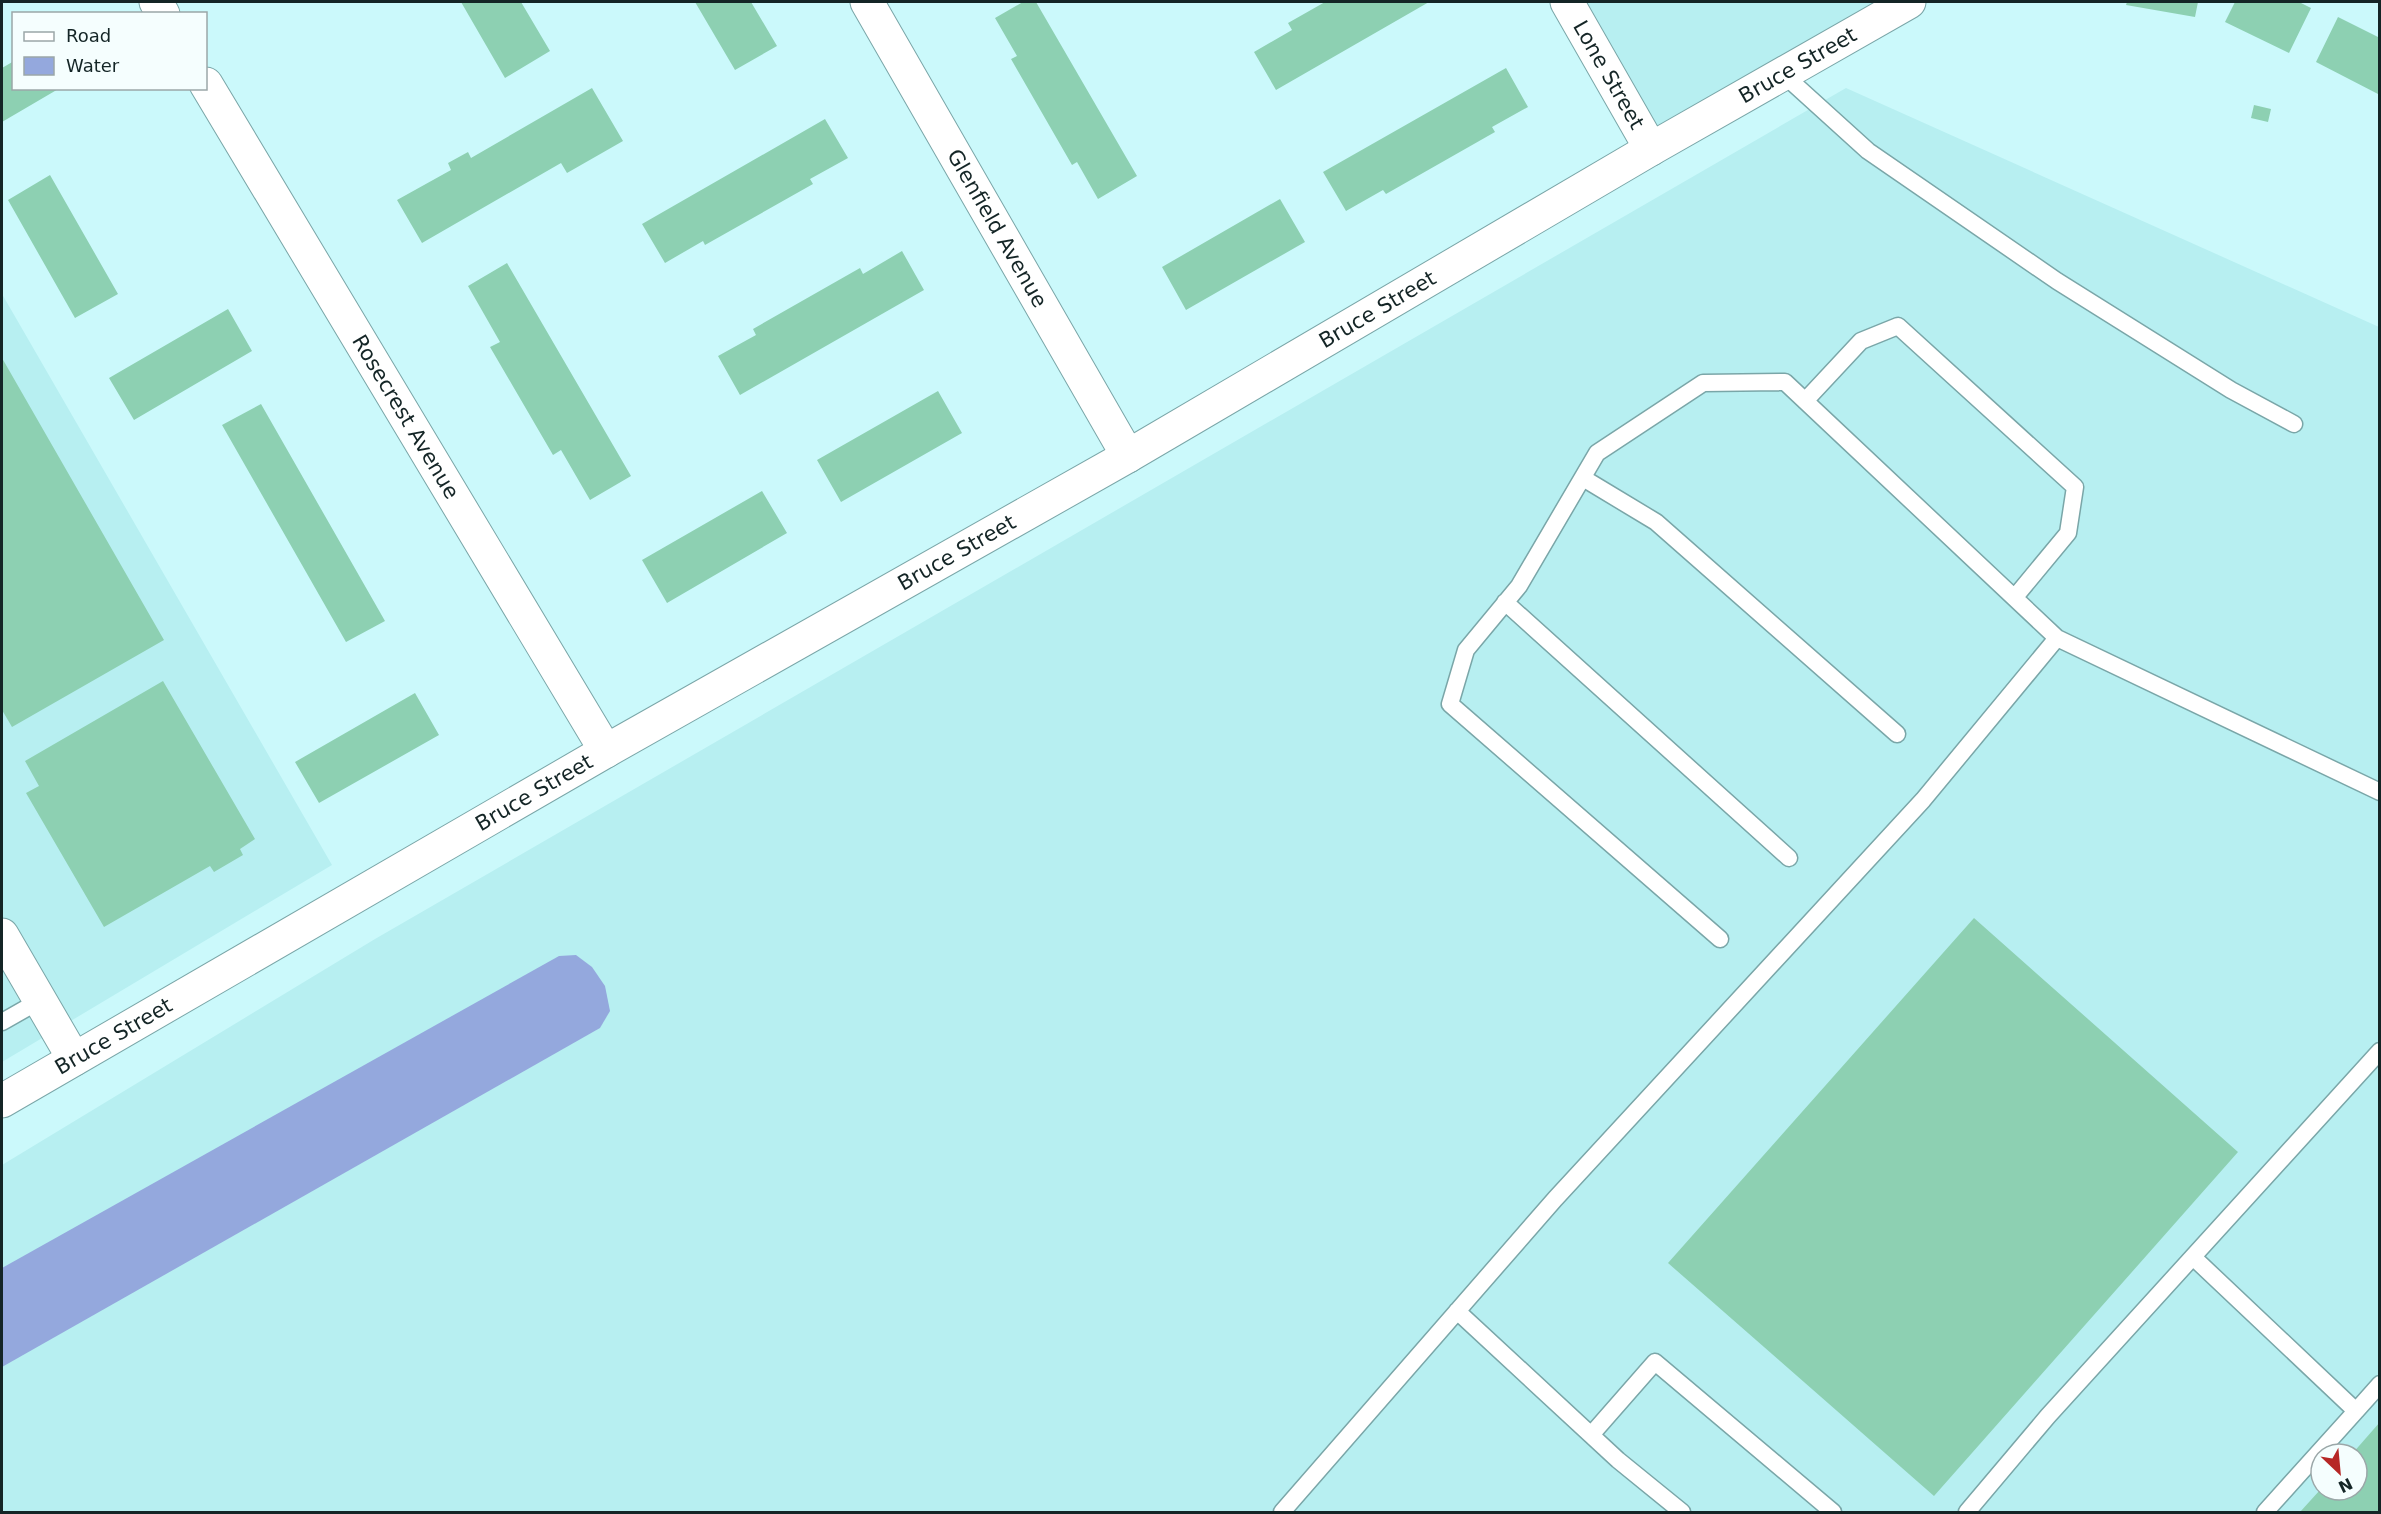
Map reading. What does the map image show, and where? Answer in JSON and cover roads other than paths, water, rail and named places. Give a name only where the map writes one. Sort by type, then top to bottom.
[{"type":"street","name":"Glenfield Avenue","points":[[867,2],[1128,456]]},
{"type":"street","name":"Lone Street","points":[[1567,2],[1651,149]]},
{"type":"street","name":"Bruce Street","points":[[2,1101],[606,751],[1128,456],[1651,149],[1909,2]]},
{"type":"street","name":"Rosecrest Avenue","points":[[207,86],[606,751]]},
{"type":"street","points":[[2,935],[74,1059]]},
{"type":"lane","points":[[1783,74],[1868,151],[2056,281],[2231,390],[2294,424]]},
{"type":"lane","points":[[1805,401],[1861,342],[1898,326],[2075,487],[2068,533],[2015,597]]},
{"type":"lane","points":[[1720,939],[1450,704],[1466,650],[1519,586],[1597,453],[1702,383],[1785,382],[2057,638],[2379,792]]},
{"type":"lane","points":[[1583,478],[1656,522],[1897,734]]},
{"type":"lane","points":[[1505,602],[1789,858]]},
{"type":"lane","points":[[1282,1512],[1555,1198],[1923,800],[2057,638]]},
{"type":"lane","points":[[2,1022],[39,1000]]},
{"type":"lane","points":[[1967,1512],[2048,1416],[2379,1051]]},
{"type":"lane","points":[[2193,1257],[2356,1411]]},
{"type":"lane","points":[[1458,1311],[1618,1460],[1682,1512]]},
{"type":"lane","points":[[1591,1435],[1655,1362],[1833,1512]]},
{"type":"lane","points":[[2265,1512],[2379,1384]]},
{"type":"water","points":[[576,955],[592,967],[605,986],[610,1011],[600,1028],[2,1367],[2,1268],[559,956]]}]
